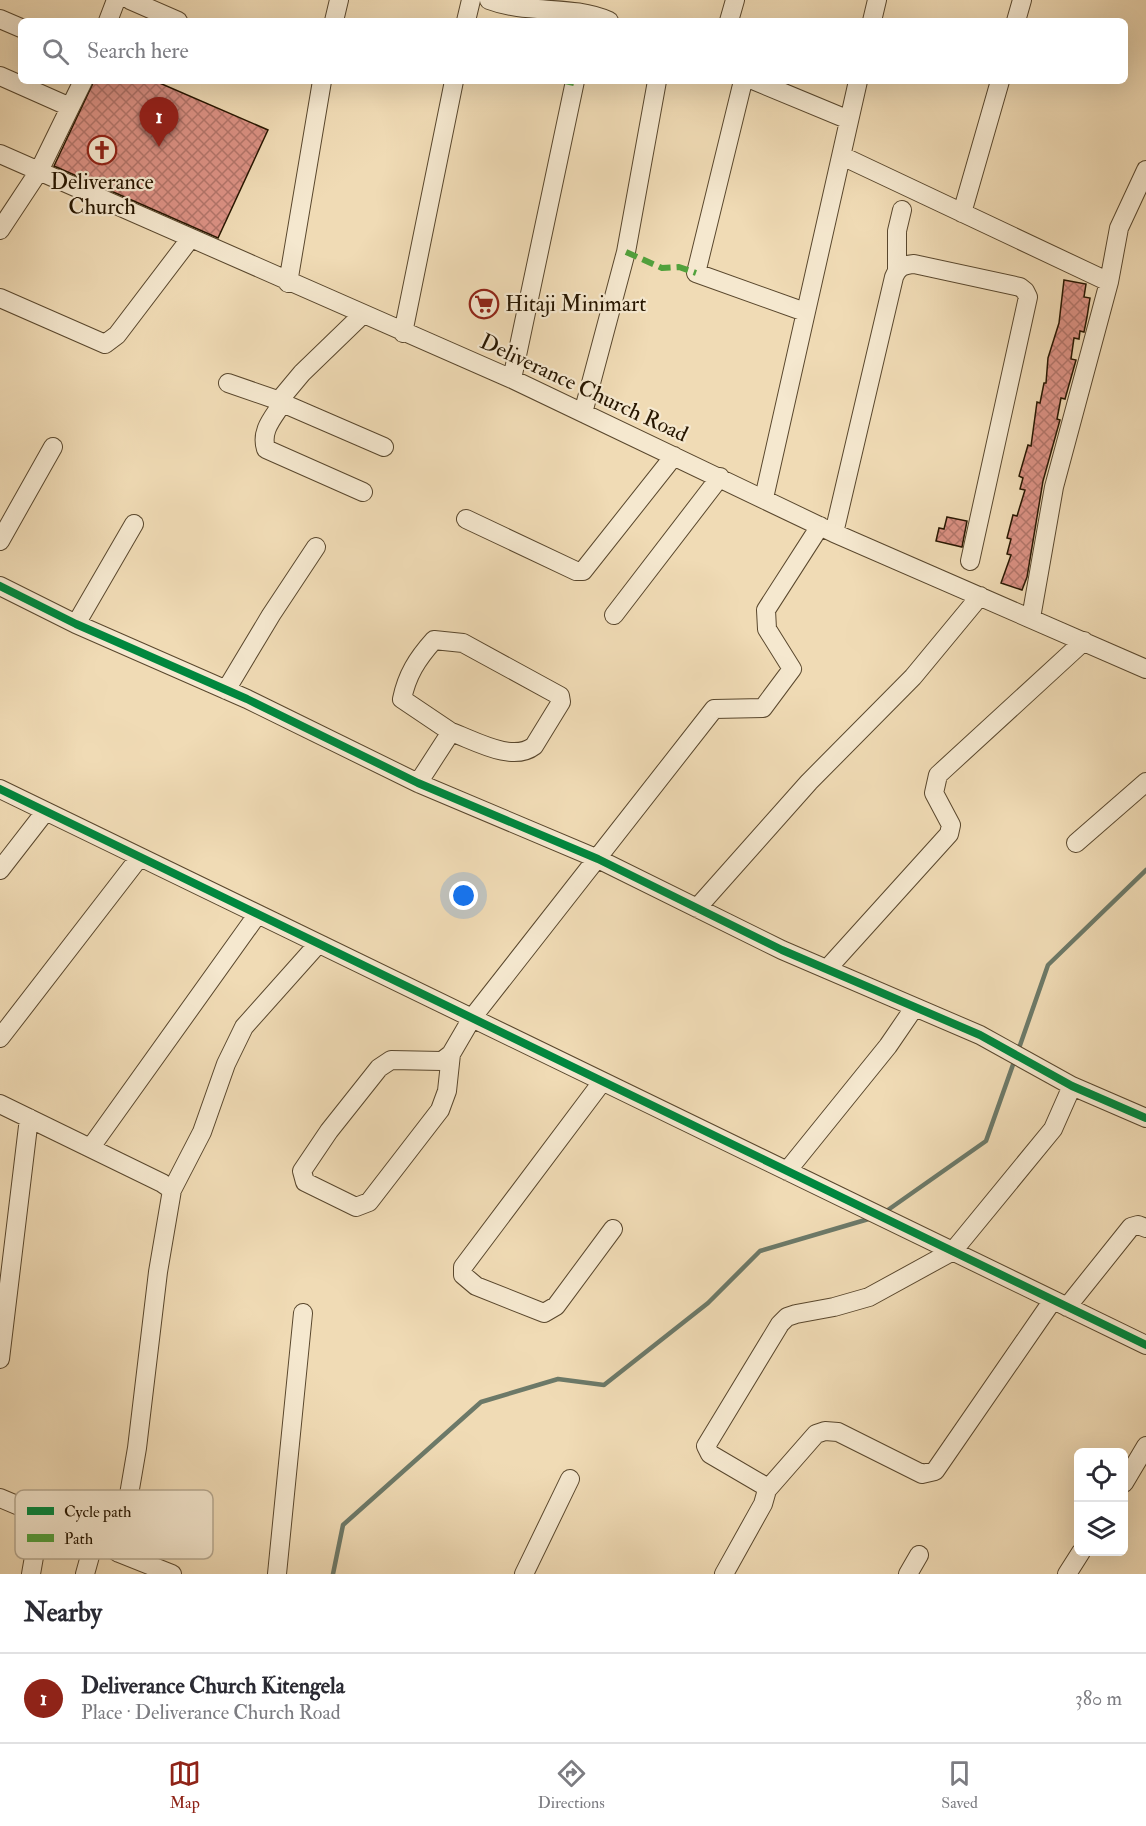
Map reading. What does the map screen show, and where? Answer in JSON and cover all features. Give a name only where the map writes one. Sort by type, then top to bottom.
[{"type":"street","points":[[109,18],[116,0]]},
{"type":"street","points":[[130,0],[171,18]]},
{"type":"street","points":[[335,18],[339,0]]},
{"type":"street","points":[[467,18],[471,0]]},
{"type":"street","points":[[489,0],[503,5],[589,11],[603,18]]},
{"type":"street","points":[[730,18],[735,0]]},
{"type":"street","points":[[873,18],[877,0]]},
{"type":"street","points":[[1017,18],[1022,0]]},
{"type":"street","points":[[0,19],[18,27]]},
{"type":"street","points":[[0,76],[18,84]]},
{"type":"street","points":[[18,84],[70,107]]},
{"type":"street","points":[[0,230],[39,171],[82,84]]},
{"type":"street","points":[[288,283],[320,84]]},
{"type":"street","points":[[403,333],[453,84]]},
{"type":"street","points":[[512,379],[574,84]]},
{"type":"street","points":[[583,413],[626,252],[656,84]]},
{"type":"street","points":[[742,84],[696,273],[805,312]]},
{"type":"street","points":[[762,84],[849,120]]},
{"type":"street","points":[[764,498],[857,84]]},
{"type":"street","points":[[962,213],[999,84]]},
{"type":"street","name":"Deliverance Church Road","points":[[0,154],[288,283],[512,379],[827,530],[1146,669]]},
{"type":"street","points":[[842,156],[1108,282]]},
{"type":"street","points":[[1031,618],[1054,486],[1108,282],[1119,228],[1146,170]]},
{"type":"street","points":[[451,1054],[435,1062],[392,1060],[379,1068],[328,1131],[302,1171],[305,1182],[356,1207],[369,1202],[440,1110],[447,1091],[451,1054],[472,1018],[714,709],[739,711],[763,708],[778,691],[792,669],[767,629],[766,610],[827,530],[897,269],[897,231],[902,210]]},
{"type":"street","points":[[0,298],[105,344],[117,335],[190,239]]},
{"type":"street","points":[[897,269],[904,264],[914,264],[1020,287],[1026,291],[1028,297],[970,561]]},
{"type":"street","points":[[362,315],[284,393],[283,402],[263,438],[266,449],[363,492]]},
{"type":"street","points":[[228,383],[283,402],[384,447]]},
{"type":"street","points":[[0,541],[53,447]]},
{"type":"street","points":[[466,519],[576,571],[583,571],[674,456]]},
{"type":"street","points":[[614,615],[720,477]]},
{"type":"street","points":[[76,624],[134,524]]},
{"type":"street","points":[[226,690],[271,615],[316,547]]},
{"type":"street","points":[[0,586],[76,624],[226,690],[418,783],[598,859],[827,969],[980,1035],[1072,1086],[1146,1118]]},
{"type":"street","points":[[697,908],[809,782],[913,677],[980,596]]},
{"type":"street","points":[[434,640],[463,643],[560,696],[561,702],[534,746],[528,750],[510,753],[451,732],[402,699],[406,680],[418,658],[434,640]]},
{"type":"street","points":[[827,969],[949,834],[951,825],[934,793],[938,775],[1084,641]]},
{"type":"street","points":[[418,783],[451,732]]},
{"type":"street","points":[[1076,843],[1146,782]]},
{"type":"street","points":[[0,789],[1146,1345]]},
{"type":"street","points":[[0,870],[45,812]]},
{"type":"street","points":[[0,1038],[139,858]]},
{"type":"street","points":[[91,1147],[257,915]]},
{"type":"street","points":[[130,1490],[137,1448],[153,1305],[172,1190],[202,1132],[226,1064],[244,1027],[318,944]]},
{"type":"street","points":[[787,1171],[888,1046],[914,1008]]},
{"type":"street","points":[[602,1082],[463,1267],[463,1275],[476,1286],[544,1314],[556,1306],[613,1229]]},
{"type":"street","points":[[767,1490],[763,1485],[710,1454],[706,1446],[780,1324],[787,1317],[796,1314],[834,1307],[869,1297],[953,1251],[1053,1129],[1072,1086]]},
{"type":"street","points":[[0,1104],[91,1147],[172,1190]]},
{"type":"street","points":[[0,1359],[29,1118]]},
{"type":"street","points":[[724,1574],[763,1504],[767,1490],[810,1439],[825,1431],[838,1432],[922,1474],[935,1471],[1060,1303],[1131,1227],[1138,1225],[1146,1228]]},
{"type":"street","points":[[277,1574],[303,1313]]},
{"type":"street","points":[[1128,1476],[1146,1446]]},
{"type":"street","points":[[524,1574],[570,1479]]},
{"type":"street","points":[[0,1498],[15,1505]]},
{"type":"street","points":[[908,1574],[919,1556]]},
{"type":"street","points":[[1067,1574],[1078,1556]]},
{"type":"street","points":[[32,1574],[34,1559]]},
{"type":"street","points":[[85,1574],[89,1559]]},
{"type":"street","points":[[134,1559],[172,1574]]},
{"type":"building","points":[[93,84],[162,84],[268,130],[218,238],[54,166]]},
{"type":"building","points":[[1064,280],[1086,284],[1084,297],[1090,298],[1084,332],[1080,331],[1079,339],[1074,338],[1071,359],[1076,360],[1065,399],[1061,398],[1057,419],[1060,420],[1043,481],[1027,577],[1022,590],[1001,583],[1011,555],[1007,554],[1011,539],[1007,538],[1013,515],[1017,516],[1025,490],[1020,489],[1023,478],[1019,476],[1028,445],[1031,446],[1037,402],[1040,403],[1044,383],[1046,383],[1048,358],[1059,323]]},
{"type":"building","points":[[947,517],[967,521],[962,547],[936,541],[939,528],[944,529]]},
{"type":"waterway","points":[[1018,1051],[1048,965],[1146,870]]},
{"type":"waterway","points":[[885,1212],[986,1141],[1015,1059]]},
{"type":"waterway","points":[[333,1574],[343,1525],[481,1402],[558,1379],[604,1385],[708,1303],[760,1251],[872,1218]]},
{"type":"marked path","points":[[626,252],[662,268],[679,267],[696,273]]},
{"type":"cycle path","points":[[0,586],[76,624],[247,699],[418,783],[598,859],[782,950],[980,1035],[1072,1086],[1146,1118]]},
{"type":"cycle path","points":[[0,789],[1146,1345]]},
{"type":"place","name":"Deliverance Church Kitengela","points":[[159,147]]},
{"type":"place","name":"Deliverance Church","points":[[102,150]]},
{"type":"place","name":"Hitaji Minimart","points":[[484,304]]}]
